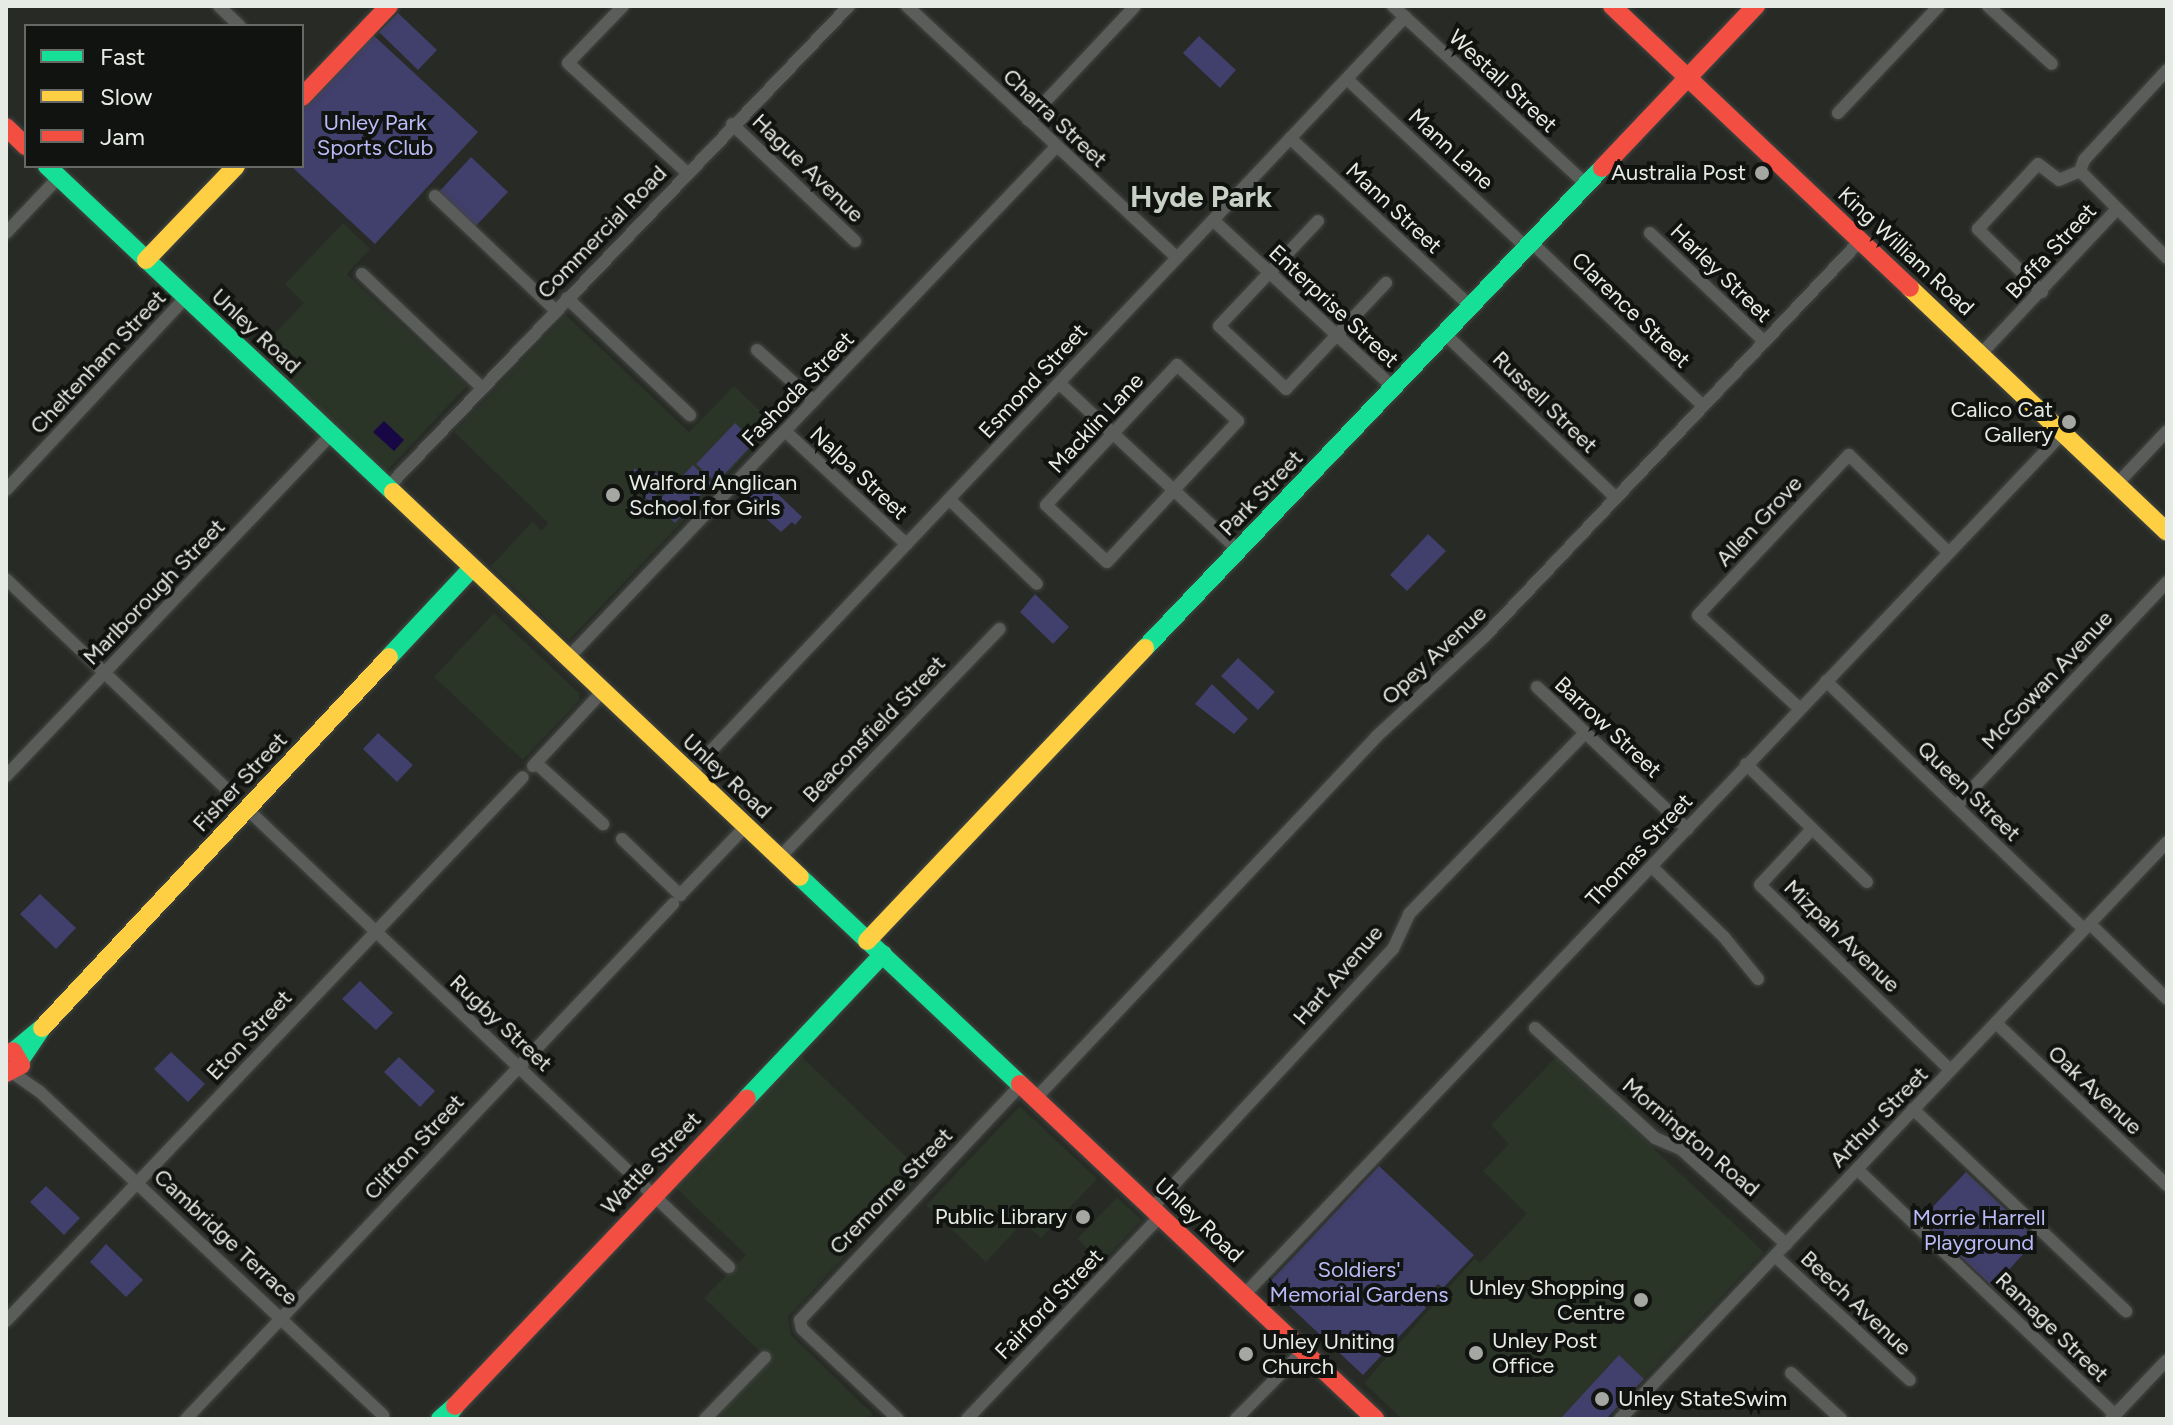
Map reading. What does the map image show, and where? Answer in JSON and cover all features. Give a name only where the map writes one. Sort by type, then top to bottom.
[{"type":"main road","points":[[304,92],[389,6]]},
{"type":"main road","name":"King William Road","points":[[1612,6],[2167,532]]},
{"type":"main road","name":"Park Street","points":[[867,941],[1756,6]]},
{"type":"main road","points":[[6,127],[24,144]]},
{"type":"main road","points":[[146,260],[234,168]]},
{"type":"main road","name":"Unley Road","points":[[53,172],[1375,1419]]},
{"type":"main road","name":"Fisher Street","points":[[10,1062],[472,568]]},
{"type":"main road","name":"Wattle Street","points":[[447,1415],[883,954]]},
{"type":"street","points":[[219,6],[238,24]]},
{"type":"street","points":[[623,6],[568,63],[686,172]]},
{"type":"street","name":"Commercial Road","points":[[387,488],[732,124],[849,6]]},
{"type":"street","name":"Charra Street","points":[[907,6],[1177,258]]},
{"type":"street","points":[[1028,120],[1135,6]]},
{"type":"street","name":"Westall Street","points":[[1393,6],[1587,185]]},
{"type":"street","points":[[1838,113],[1939,6]]},
{"type":"street","points":[[1988,6],[2052,64]]},
{"type":"street","name":"Esmond Street","points":[[690,773],[1405,17]]},
{"type":"street","points":[[2042,292],[1978,229],[2038,164],[2059,180],[2080,171],[2084,160],[2167,70]]},
{"type":"street","name":"Mann Lane","points":[[1347,79],[1530,246]]},
{"type":"street","name":"Hague Avenue","points":[[732,124],[855,241]]},
{"type":"street","name":"Mann Street","points":[[1290,138],[1471,307]]},
{"type":"street","name":"Fashoda Street","points":[[568,658],[1056,147]]},
{"type":"street","points":[[2080,171],[2167,258]]},
{"type":"street","points":[[6,233],[53,172]]},
{"type":"street","points":[[435,196],[555,310]]},
{"type":"street","name":"Boffa Street","points":[[1980,355],[2117,209]]},
{"type":"street","name":"Enterprise Street","points":[[1213,220],[1394,388]]},
{"type":"street","points":[[1318,221],[1219,326],[1286,389],[1386,283]]},
{"type":"street","name":"Harley Street","points":[[1650,233],[1765,342]]},
{"type":"street","name":"Opey Avenue","points":[[1036,1098],[1377,736],[1484,637],[1860,241]]},
{"type":"street","name":"Clarence Street","points":[[1530,246],[1703,406]]},
{"type":"street","points":[[362,274],[482,388]]},
{"type":"street","name":"Cheltenham Street","points":[[6,490],[186,297]]},
{"type":"street","points":[[567,298],[690,415]]},
{"type":"street","name":"Russell Street","points":[[1445,334],[1616,498]]},
{"type":"street","points":[[757,350],[814,401]]},
{"type":"street","name":"Macklin Lane","points":[[1177,365],[1238,421],[1174,490],[1107,562],[1046,505],[1177,365]]},
{"type":"street","points":[[1059,383],[1239,551]]},
{"type":"street","name":"Nalpa Street","points":[[785,431],[906,544]]},
{"type":"street","points":[[2117,484],[2167,431]]},
{"type":"street","name":"Thomas Street","points":[[1244,1295],[2063,433]]},
{"type":"street","name":"Marlborough Street","points":[[6,776],[331,435]]},
{"type":"street","name":"Allen Grove","points":[[1799,708],[1698,615],[1849,455],[1948,552]]},
{"type":"street","points":[[949,499],[1037,584]]},
{"type":"street","points":[[6,579],[232,794]]},
{"type":"street","name":"McGowan Avenue","points":[[1956,806],[2167,582]]},
{"type":"street","name":"Beaconsfield Street","points":[[779,858],[999,629]]},
{"type":"street","name":"Queen Street","points":[[1826,681],[1956,806],[2167,999]]},
{"type":"street","name":"Barrow Street","points":[[1537,687],[1687,829]]},
{"type":"street","points":[[603,691],[535,765],[603,824]]},
{"type":"street","name":"Hart Avenue","points":[[1156,1212],[1393,949],[1409,914],[1585,733]]},
{"type":"street","points":[[1746,764],[1867,882]]},
{"type":"street","name":"Eton Street","points":[[6,1321],[523,777]]},
{"type":"street","name":"Rugby Street","points":[[247,809],[729,1267]]},
{"type":"street","name":"Clifton Street","points":[[186,1419],[746,826]]},
{"type":"street","name":"Mizpah Avenue","points":[[1812,829],[1760,885],[1950,1070]]},
{"type":"street","points":[[622,839],[677,900]]},
{"type":"street","name":"Arthur Street","points":[[1620,1419],[2167,842]]},
{"type":"street","points":[[1652,867],[1724,937],[1758,979]]},
{"type":"street","name":"Oak Avenue","points":[[1996,1023],[2167,1185]]},
{"type":"street","name":"Mornington Road","points":[[1535,1028],[1655,1138],[1681,1149],[1786,1244]]},
{"type":"street","name":"Cambridge Terrace","points":[[10,1062],[386,1418]]},
{"type":"street","name":"Cremorne Street","points":[[898,1419],[802,1329],[800,1320],[807,1309],[1021,1085]]},
{"type":"street","points":[[1913,1109],[2126,1311]]},
{"type":"street","name":"Ramage Street","points":[[1857,1169],[2113,1417]]},
{"type":"street","name":"Fairford Street","points":[[967,1419],[1156,1212]]},
{"type":"street","name":"Beech Avenue","points":[[1775,1256],[1910,1380]]},
{"type":"street","points":[[1236,1419],[1303,1351]]},
{"type":"street","points":[[705,1419],[765,1357]]},
{"type":"street","points":[[2113,1417],[2167,1360]]},
{"type":"street","points":[[1791,1373],[1841,1419]]},
{"type":"shaded area","points":[[343,223],[370,249],[347,274],[467,386],[384,474],[255,354],[304,303],[285,284]]},
{"type":"shaded area","name":"Walford Anglican School for Girls","points":[[566,315],[689,432],[734,386],[775,425],[569,640],[491,566],[533,521],[541,531],[548,523],[454,432]]},
{"type":"shaded area","points":[[384,421],[404,440],[394,451],[373,432]]},
{"type":"shaded area","points":[[494,613],[579,693],[579,701],[523,760],[434,677]]},
{"type":"shaded area","points":[[800,1055],[923,1173],[788,1317],[791,1335],[873,1414],[868,1419],[713,1419],[769,1360],[704,1298],[746,1255],[673,1185]]},
{"type":"shaded area","name":"Unley Shopping Centre","points":[[1556,1057],[1764,1252],[1606,1419],[1402,1419],[1364,1383],[1475,1258],[1480,1263],[1527,1214],[1483,1171],[1509,1144],[1491,1125]]},
{"type":"shaded area","points":[[1020,1106],[1097,1179],[1041,1238],[1023,1222],[986,1262],[926,1205]]},
{"type":"shaded area","points":[[1117,1197],[1142,1220],[1102,1262],[1077,1239]]},
{"type":"green space","points":[[398,13],[437,50],[418,70],[379,32]]},
{"type":"green space","name":"Unley Park Sports Club","points":[[371,33],[478,132],[375,244],[293,168],[304,168],[304,105]]},
{"type":"green space","points":[[1199,36],[1236,70],[1220,88],[1183,53]]},
{"type":"green space","points":[[471,157],[508,192],[475,227],[438,193]]},
{"type":"green space","points":[[735,423],[755,442],[716,483],[696,464]]},
{"type":"green space","points":[[693,465],[712,483],[675,523],[655,504]]},
{"type":"green space","points":[[635,468],[641,474],[657,473],[668,483],[650,502],[627,480]]},
{"type":"green space","points":[[761,478],[802,517],[795,525],[792,522],[781,532],[742,497]]},
{"type":"green space","points":[[1428,534],[1446,551],[1407,591],[1390,575]]},
{"type":"green space","points":[[1035,594],[1069,627],[1053,644],[1020,612]]},
{"type":"green space","points":[[1238,658],[1275,692],[1258,710],[1221,676]]},
{"type":"green space","points":[[1212,684],[1248,719],[1234,734],[1195,704]]},
{"type":"green space","points":[[378,733],[413,765],[397,782],[363,749]]},
{"type":"green space","points":[[40,894],[76,928],[56,949],[20,914]]},
{"type":"green space","points":[[360,981],[393,1013],[376,1030],[342,999]]},
{"type":"green space","points":[[171,1052],[205,1084],[188,1102],[154,1069]]},
{"type":"green space","points":[[399,1057],[435,1091],[420,1107],[384,1072]]},
{"type":"green space","name":"Soldiers' Memorial Gardens","points":[[1379,1166],[1474,1255],[1443,1288],[1438,1284],[1421,1302],[1426,1308],[1363,1375],[1267,1285]]},
{"type":"green space","name":"Morrie Harrell Playground","points":[[1966,1172],[2037,1239],[1993,1287],[1921,1219]]},
{"type":"green space","points":[[46,1186],[80,1218],[64,1235],[30,1202]]},
{"type":"green space","points":[[106,1244],[143,1280],[126,1297],[90,1262]]},
{"type":"green space","name":"Unley StateSwim","points":[[1619,1355],[1644,1379],[1606,1419],[1560,1419]]},
{"type":"traffic: fast","points":[[49,168],[393,492]]},
{"type":"traffic: fast","points":[[1145,648],[1602,168]]},
{"type":"traffic: fast","points":[[389,657],[472,568]]},
{"type":"traffic: fast","points":[[800,877],[1020,1084]]},
{"type":"traffic: fast","points":[[747,1098],[883,954]]},
{"type":"traffic: fast","points":[[13,1052],[42,1028],[21,1059]]},
{"type":"traffic: fast","points":[[440,1419],[455,1406],[446,1419]]},
{"type":"traffic: slow","points":[[146,260],[234,168]]},
{"type":"traffic: slow","points":[[1910,288],[2167,532]]},
{"type":"traffic: slow","points":[[393,492],[800,877]]},
{"type":"traffic: slow","points":[[867,941],[1145,648]]},
{"type":"traffic: slow","points":[[42,1028],[389,657]]},
{"type":"traffic: jam","points":[[304,95],[389,6]]},
{"type":"traffic: jam","points":[[1612,6],[1910,288]]},
{"type":"traffic: jam","points":[[1602,168],[1756,6]]},
{"type":"traffic: jam","points":[[6,127],[24,144]]},
{"type":"traffic: jam","points":[[6,1073],[21,1065],[13,1051]]},
{"type":"traffic: jam","points":[[1020,1084],[1375,1419]]},
{"type":"traffic: jam","points":[[455,1406],[747,1098]]},
{"type":"place","name":"Australia Post","points":[[1762,173]]},
{"type":"place","name":"Calico Cat Gallery","points":[[2069,422]]},
{"type":"place","name":"Walford Anglican School for Girls","points":[[613,495]]},
{"type":"place","name":"Public Library","points":[[1083,1217]]},
{"type":"place","name":"Unley Shopping Centre","points":[[1641,1300]]},
{"type":"place","name":"Unley Post Office","points":[[1476,1353]]},
{"type":"place","name":"Unley Uniting Church","points":[[1246,1354]]},
{"type":"place","name":"Unley StateSwim","points":[[1602,1399]]},
{"type":"district","name":"Hyde Park","points":[[1201,197]]}]
